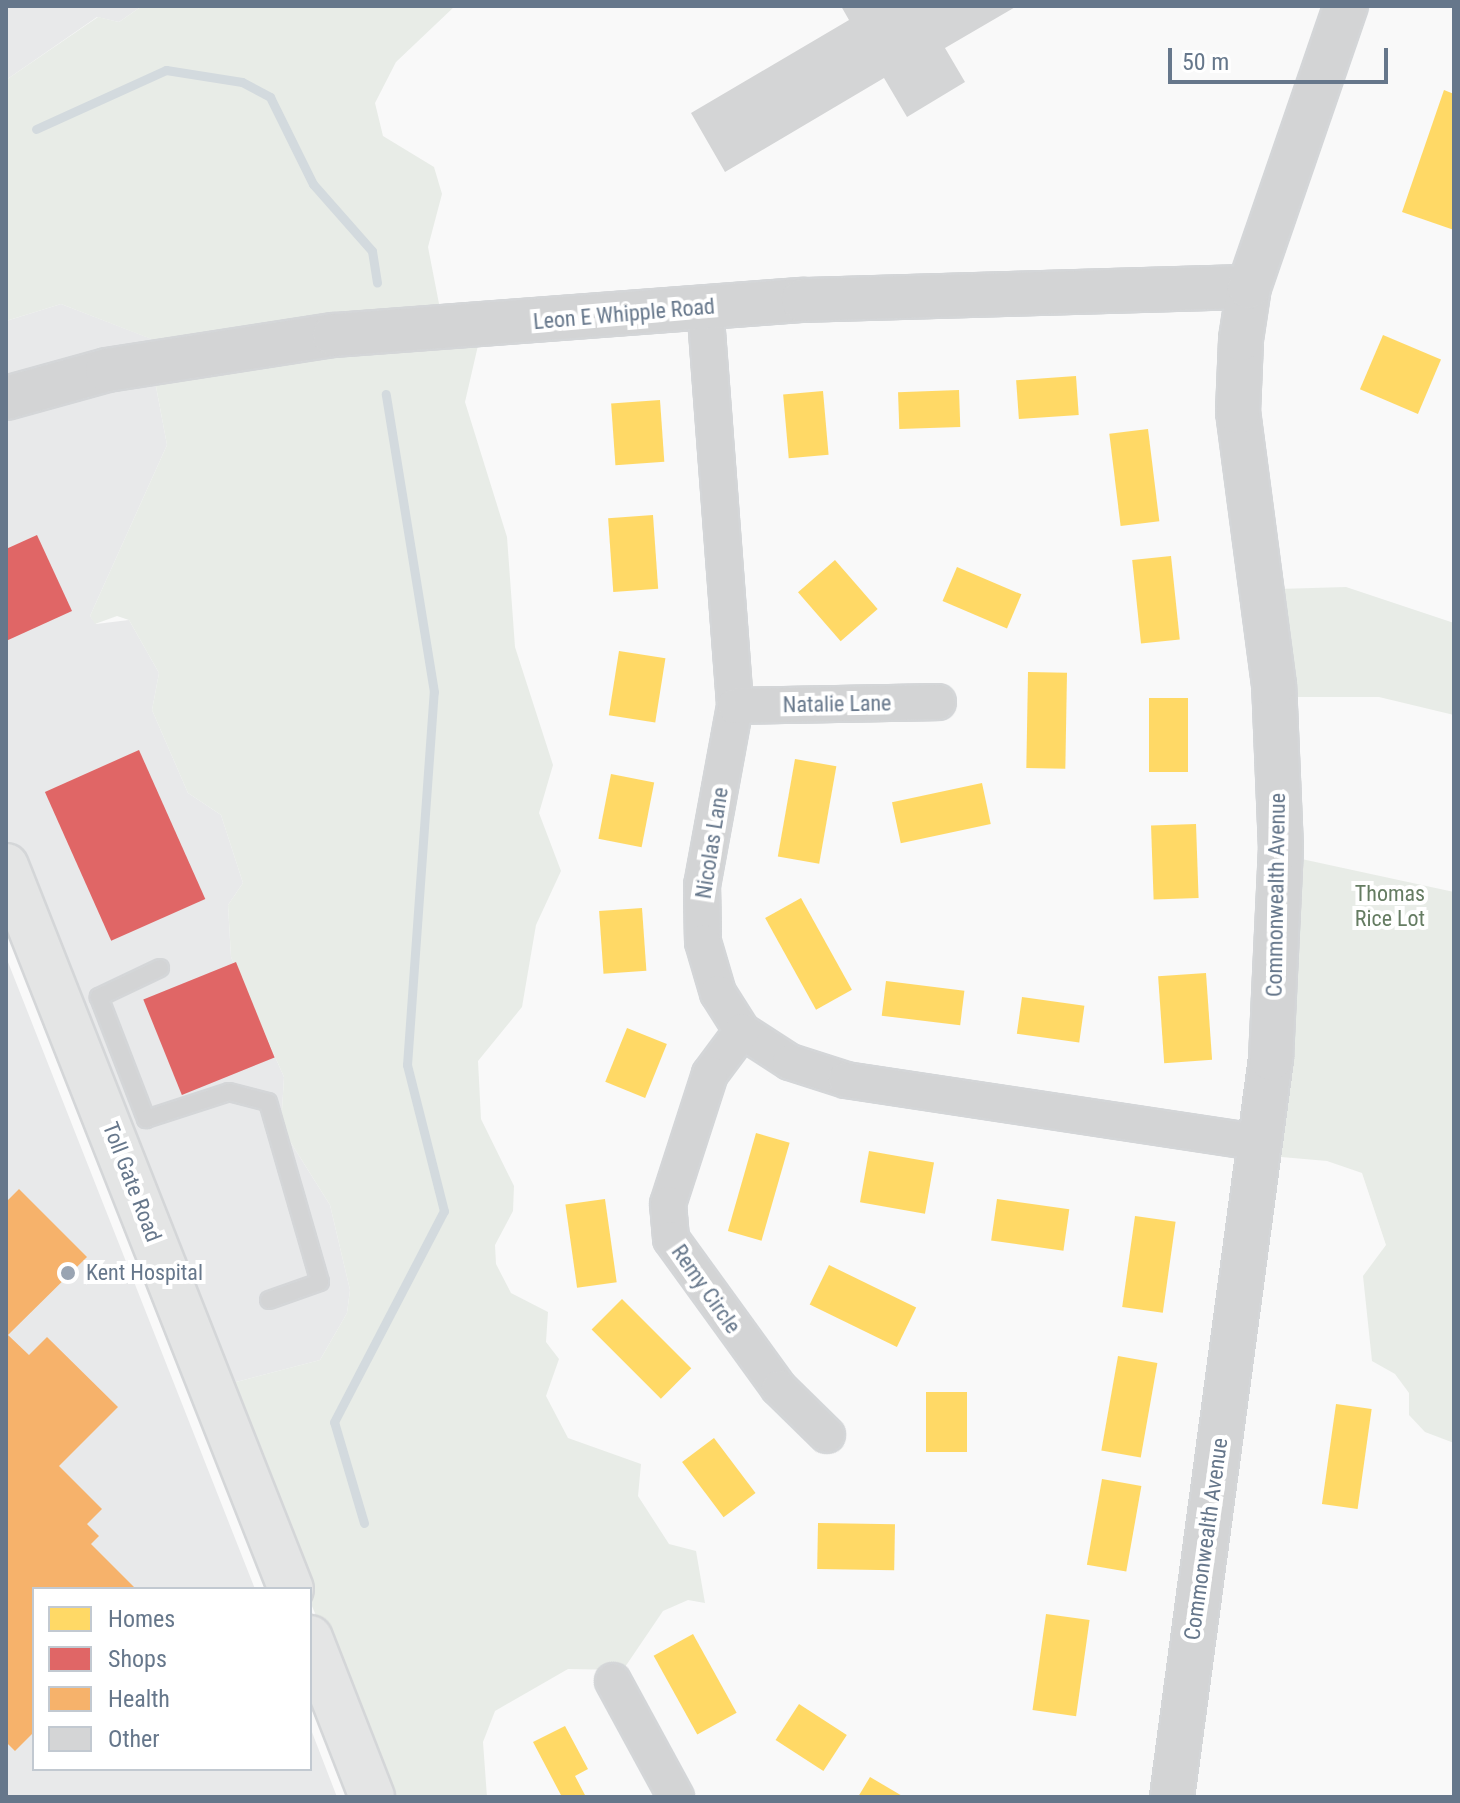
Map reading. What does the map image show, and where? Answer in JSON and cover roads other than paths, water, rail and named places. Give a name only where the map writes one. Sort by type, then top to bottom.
[{"type":"main road","name":"Toll Gate Road","points":[[6,866],[82,1004],[125,1113],[290,1587]]},
{"type":"main road","points":[[312,1643],[372,1797]]},
{"type":"street","name":"Commonwealth Avenue","points":[[1172,1797],[1261,1143],[1281,849],[1274,685],[1238,412],[1249,287],[1346,6]]},
{"type":"street","name":"Leon E Whipple Road","points":[[6,398],[229,347],[705,305],[1249,287]]},
{"type":"street","name":"Nicolas Lane","points":[[705,305],[735,706],[702,885],[703,942],[718,993],[742,1031],[790,1062],[846,1080],[1261,1143]]},
{"type":"street","name":"Natalie Lane","points":[[735,706],[938,702]]},
{"type":"street","name":"Remy Circle","points":[[742,1031],[710,1074],[668,1204],[671,1239],[779,1388],[827,1435]]},
{"type":"street","points":[[613,1681],[676,1797]]},
{"type":"lane","points":[[82,1004],[160,968]]},
{"type":"lane","points":[[125,1113],[146,1119],[229,1092],[268,1102],[320,1282],[269,1300]]},
{"type":"waterway","points":[[36,129],[166,70],[242,82],[270,97],[313,184],[372,251],[377,283]]},
{"type":"waterway","points":[[364,1523],[334,1422],[444,1211],[407,1065],[434,692],[386,394]]},
{"type":"place","name":"Kent Hospital","points":[[68,1273]]},
{"type":"park label","name":"Thomas Rice Lot","points":[[1390,906]]}]
